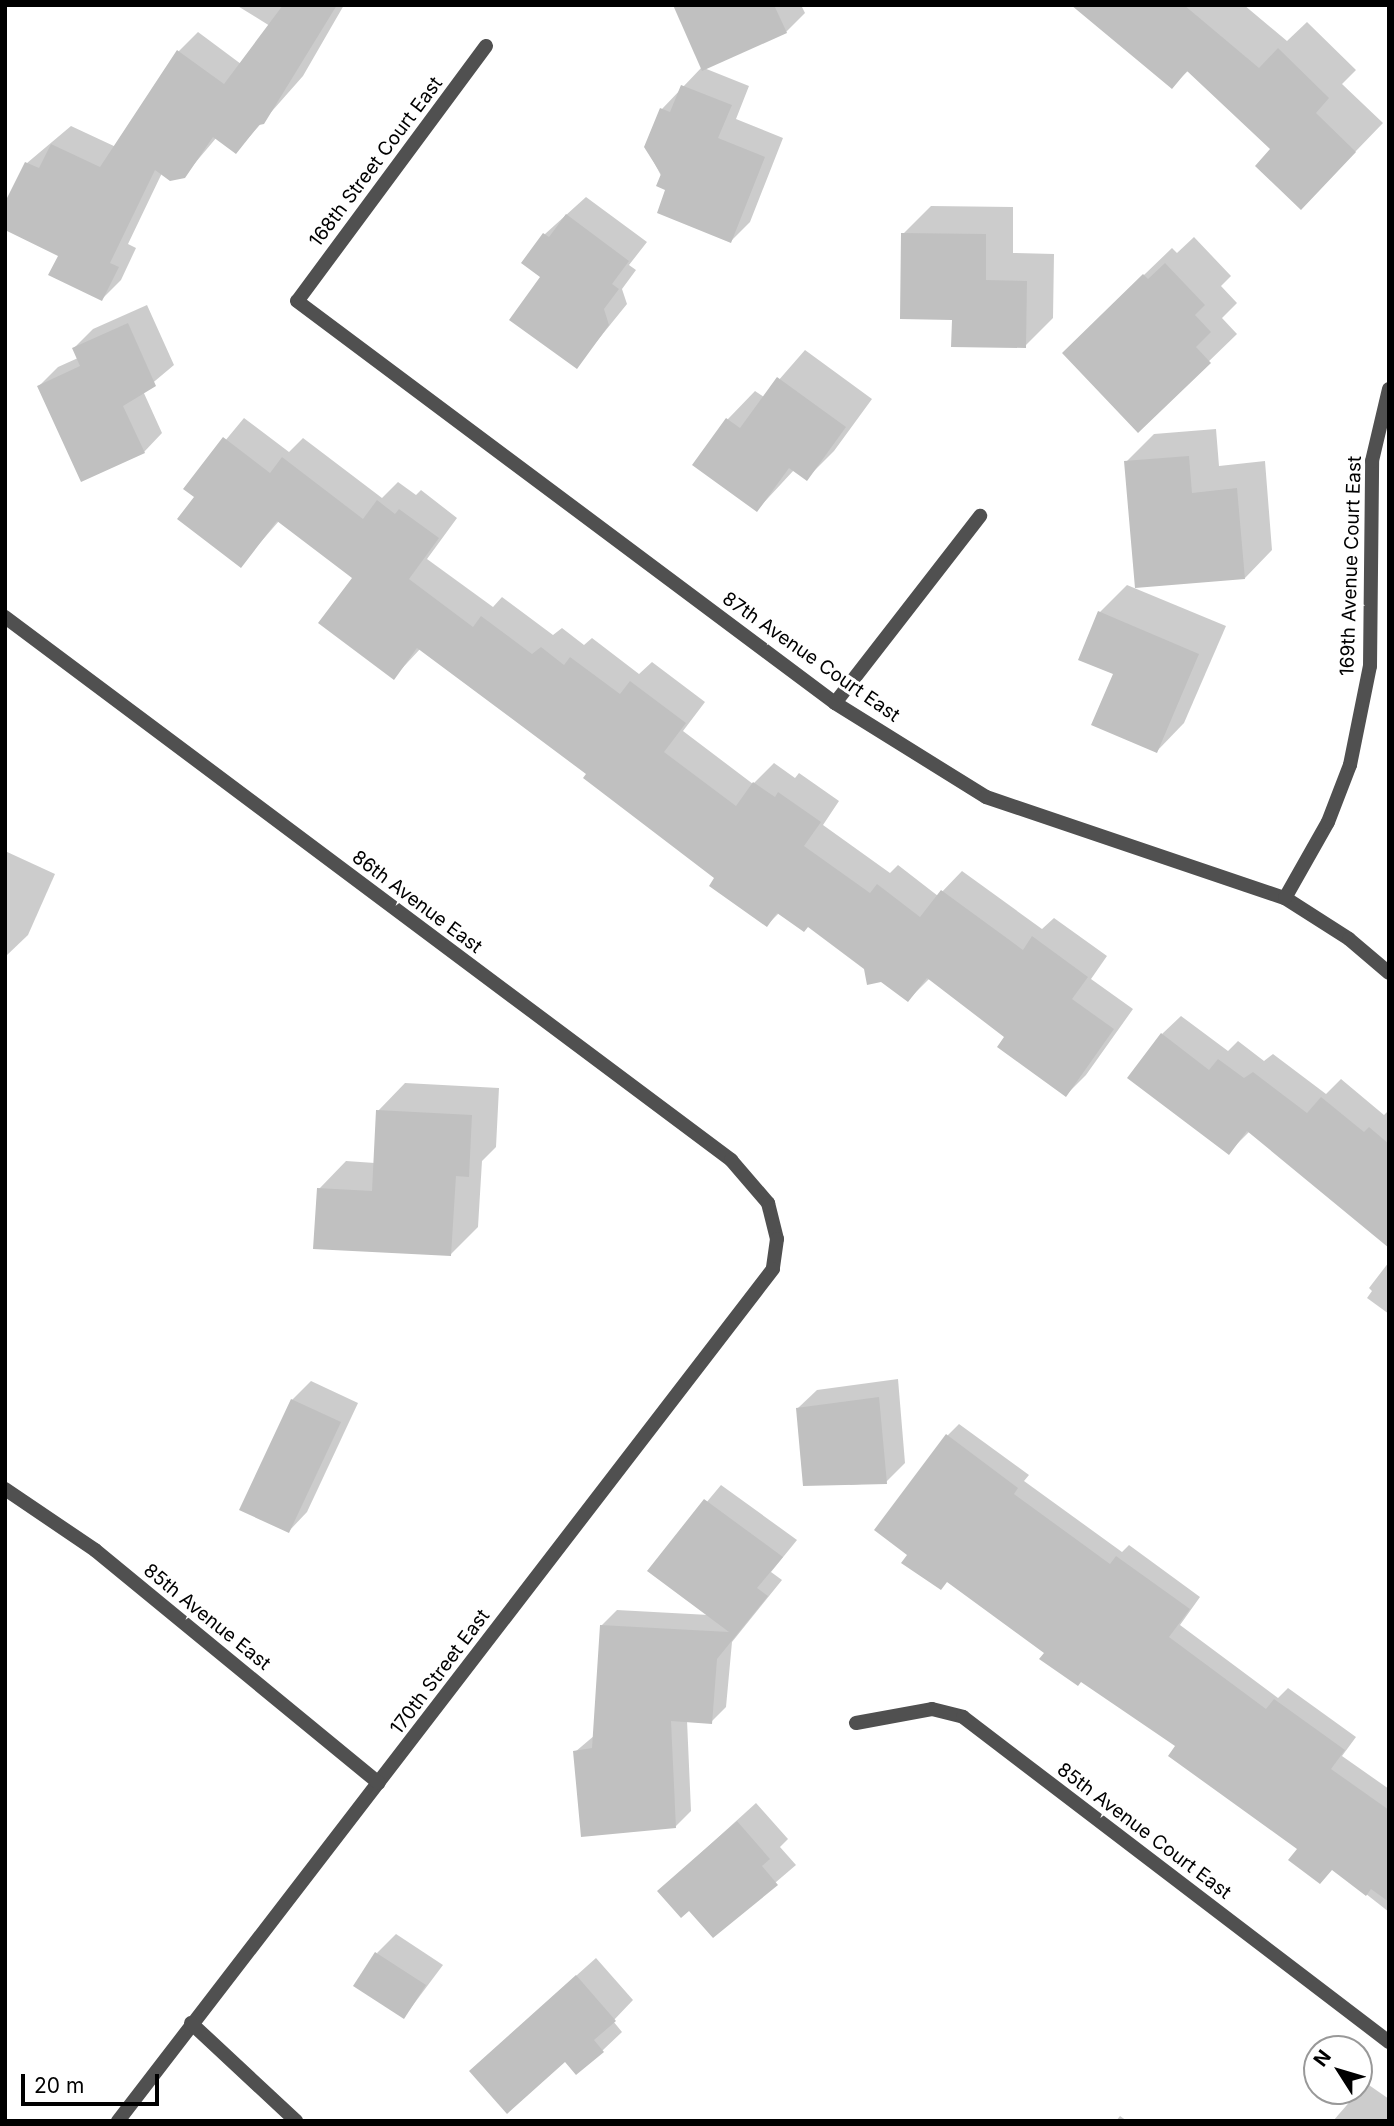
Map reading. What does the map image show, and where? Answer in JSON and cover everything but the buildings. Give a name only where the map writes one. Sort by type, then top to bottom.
[{"type":"street","name":"168th Street Court East","points":[[296,301],[486,46]]},
{"type":"street","name":"87th Avenue Court East","points":[[296,301],[835,703],[986,797],[1285,898],[1349,939],[1389,972]]},
{"type":"street","name":"169th Avenue Court East","points":[[1285,898],[1328,822],[1350,765],[1370,666],[1372,461],[1389,389]]},
{"type":"street","points":[[835,703],[981,516]]},
{"type":"street","name":"86th Avenue East","points":[[5,617],[731,1160],[768,1203],[777,1239]]},
{"type":"street","name":"170th Street East","points":[[118,2121],[773,1269],[777,1239]]},
{"type":"street","name":"85th Avenue East","points":[[5,1489],[95,1550],[379,1783]]},
{"type":"street","name":"85th Avenue Court East","points":[[856,1723],[932,1709],[963,1717],[1389,2042]]},
{"type":"street","points":[[191,2023],[296,2121]]}]
